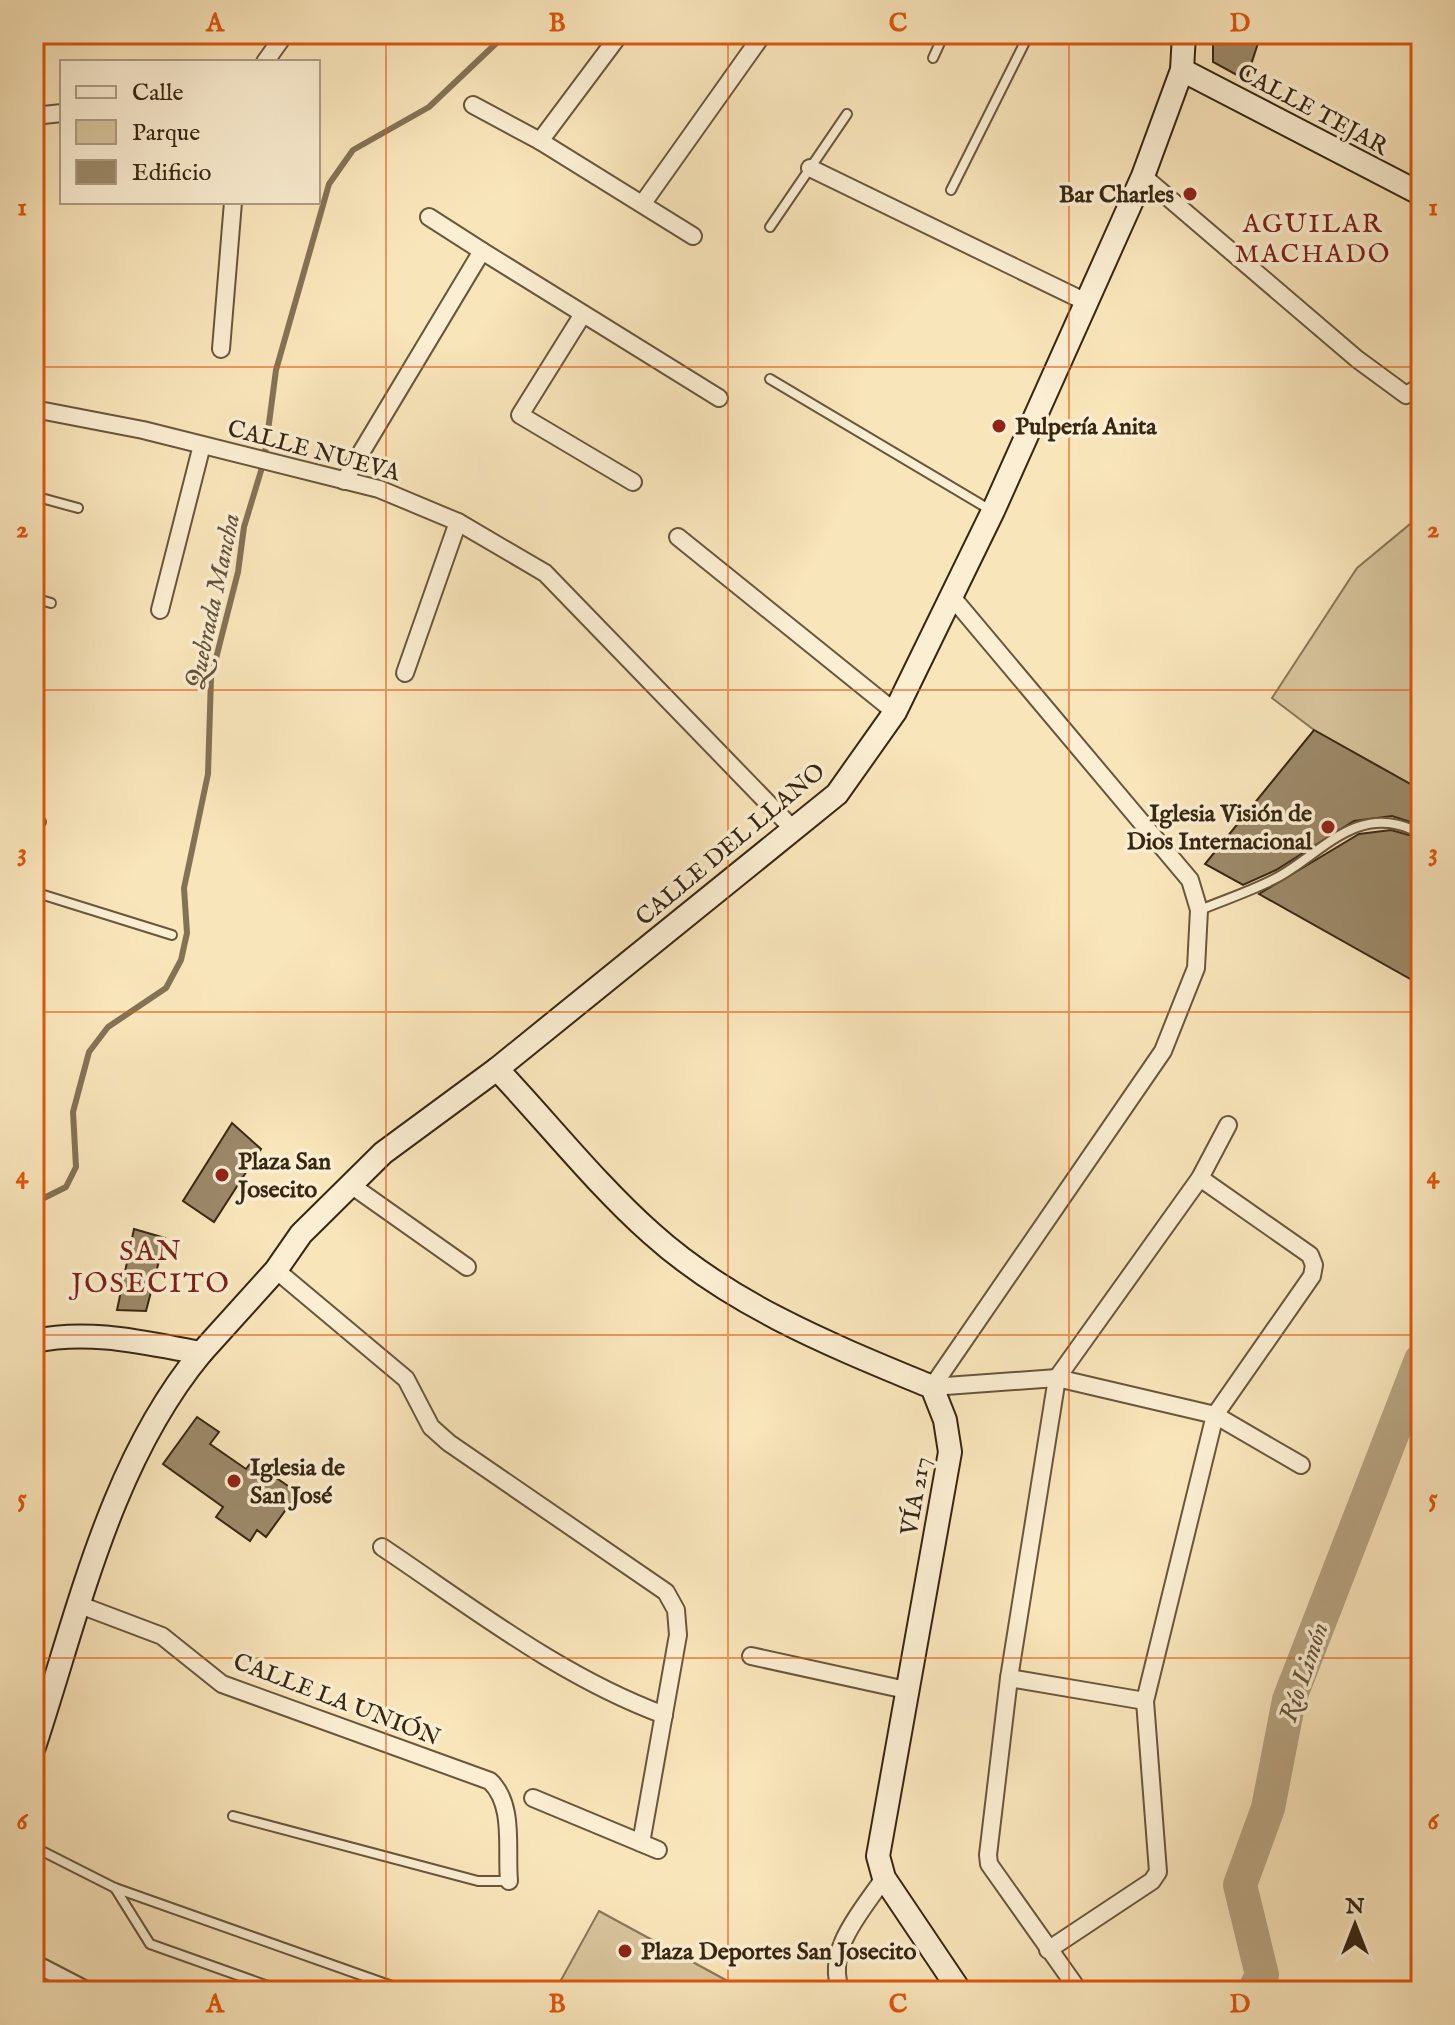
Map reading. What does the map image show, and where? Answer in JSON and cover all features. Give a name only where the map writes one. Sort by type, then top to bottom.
[{"type":"main road","name":"CALLE DEL LLANO","points":[[34,1747],[125,1474],[167,1393],[276,1270],[301,1234],[383,1153],[497,1069],[795,831],[837,794],[895,712],[993,511],[1143,176],[1182,70],[1184,34]]},
{"type":"main road","name":"CALLE TEJAR","points":[[1182,70],[1421,194]]},
{"type":"main road","points":[[497,1069],[651,1233],[719,1284],[812,1337],[932,1387]]},
{"type":"main road","points":[[34,1341],[89,1335],[201,1353]]},
{"type":"main road","name":"VÍA 217","points":[[932,1387],[945,1420],[950,1452],[878,1856],[884,1878],[960,1991]]},
{"type":"street","points":[[266,60],[285,34]]},
{"type":"street","points":[[540,141],[620,34]]},
{"type":"street","points":[[643,203],[763,34]]},
{"type":"street","points":[[473,105],[540,141],[693,236]]},
{"type":"street","points":[[34,116],[60,113]]},
{"type":"street","points":[[810,168],[1086,302]]},
{"type":"street","points":[[1143,176],[1357,359],[1406,395],[1421,386]]},
{"type":"street","points":[[221,349],[233,204]]},
{"type":"street","points":[[429,217],[719,398]]},
{"type":"street","points":[[344,481],[482,251]]},
{"type":"street","points":[[583,314],[520,415],[633,482]]},
{"type":"street","name":"CALLE NUEVA","points":[[34,409],[202,445],[379,489],[458,522],[545,573],[795,831]]},
{"type":"street","points":[[160,610],[202,445]]},
{"type":"street","points":[[405,673],[458,522]]},
{"type":"street","points":[[678,537],[895,712]]},
{"type":"street","points":[[932,1387],[1163,1051],[1196,968],[1199,910],[1190,880],[952,597]]},
{"type":"street","points":[[1079,1991],[989,1864],[1009,1678],[1057,1378],[1200,1178],[1228,1125]]},
{"type":"street","points":[[1048,1950],[1152,1881],[1158,1872],[1145,1701],[1215,1415],[1312,1276],[1314,1265],[1310,1255],[1200,1178]]},
{"type":"street","points":[[351,1185],[467,1267]]},
{"type":"street","points":[[276,1270],[406,1379],[431,1427],[449,1443],[666,1592],[676,1610],[678,1635],[641,1843]]},
{"type":"street","points":[[932,1387],[1057,1378],[1215,1415],[1301,1465]]},
{"type":"street","points":[[382,1547],[566,1670],[619,1699],[664,1715]]},
{"type":"street","name":"CALLE LA UNIÓN","points":[[80,1605],[162,1636],[222,1684],[490,1781],[501,1791],[506,1815],[509,1881]]},
{"type":"street","points":[[751,1656],[906,1690]]},
{"type":"street","points":[[1009,1678],[1145,1701]]},
{"type":"street","points":[[533,1798],[658,1850]]},
{"type":"street","points":[[841,1991],[838,1982],[839,1946],[884,1878]]},
{"type":"street","points":[[34,1963],[88,1991]]},
{"type":"lane","points":[[933,58],[944,34]]},
{"type":"lane","points":[[951,190],[1029,34]]},
{"type":"lane","points":[[770,227],[847,114]]},
{"type":"lane","points":[[770,379],[993,511]]},
{"type":"lane","points":[[34,496],[78,508]]},
{"type":"lane","points":[[34,598],[51,603]]},
{"type":"lane","points":[[1199,910],[1277,878],[1364,824],[1392,821],[1411,829]]},
{"type":"lane","points":[[34,892],[172,935]]},
{"type":"lane","points":[[233,1816],[478,1881],[509,1881]]},
{"type":"lane","points":[[34,1847],[115,1888],[406,1991]]},
{"type":"lane","points":[[115,1888],[150,1944],[282,1991]]},
{"type":"green space","points":[[1421,515],[1421,790],[1314,730],[1272,698],[1357,568]]},
{"type":"green space","name":"Plaza Deportes San Josecito","points":[[599,1911],[746,1991],[555,1991]]},
{"type":"building","points":[[1213,34],[1261,34],[1246,80],[1213,62]]},
{"type":"building","name":"Iglesia Visión de Dios Internacional","points":[[1314,730],[1421,790],[1421,985],[1259,894],[1359,834],[1391,830],[1412,836],[1418,830],[1414,823],[1392,816],[1354,821],[1276,870],[1243,885],[1205,864]]},
{"type":"building","name":"Plaza San Josecito","points":[[232,1123],[261,1149],[214,1222],[183,1201]]},
{"type":"building","points":[[134,1229],[165,1238],[146,1311],[117,1310]]},
{"type":"building","name":"Iglesia de San José","points":[[197,1417],[219,1432],[210,1444],[246,1469],[252,1461],[298,1493],[266,1537],[257,1530],[250,1541],[216,1517],[223,1507],[163,1464]]},
{"type":"waterway","name":"Quebrada Mancha","points":[[34,1203],[66,1187],[76,1167],[73,1112],[89,1052],[108,1027],[166,988],[181,960],[187,933],[184,888],[208,774],[211,678],[238,572],[244,527],[264,461],[276,370],[329,184],[353,150],[429,107],[506,34]]},
{"type":"waterway","name":"Río Limón","points":[[1254,1991],[1262,1975],[1240,1885],[1268,1808],[1289,1700],[1421,1360]]},
{"type":"place","name":"Bar Charles","points":[[1190,194]]},
{"type":"place","name":"Pulpería Anita","points":[[999,426]]},
{"type":"place","name":"Iglesia Visión de Dios Internacional","points":[[1328,827]]},
{"type":"place","name":"Plaza San Josecito","points":[[222,1175]]},
{"type":"place","name":"Iglesia de San José","points":[[234,1481]]},
{"type":"place","name":"Plaza Deportes San Josecito","points":[[625,1951]]},
{"type":"district","name":"AGUILAR MACHADO","points":[[1313,238]]},
{"type":"district","name":"SAN JOSECITO","points":[[151,1266]]}]
